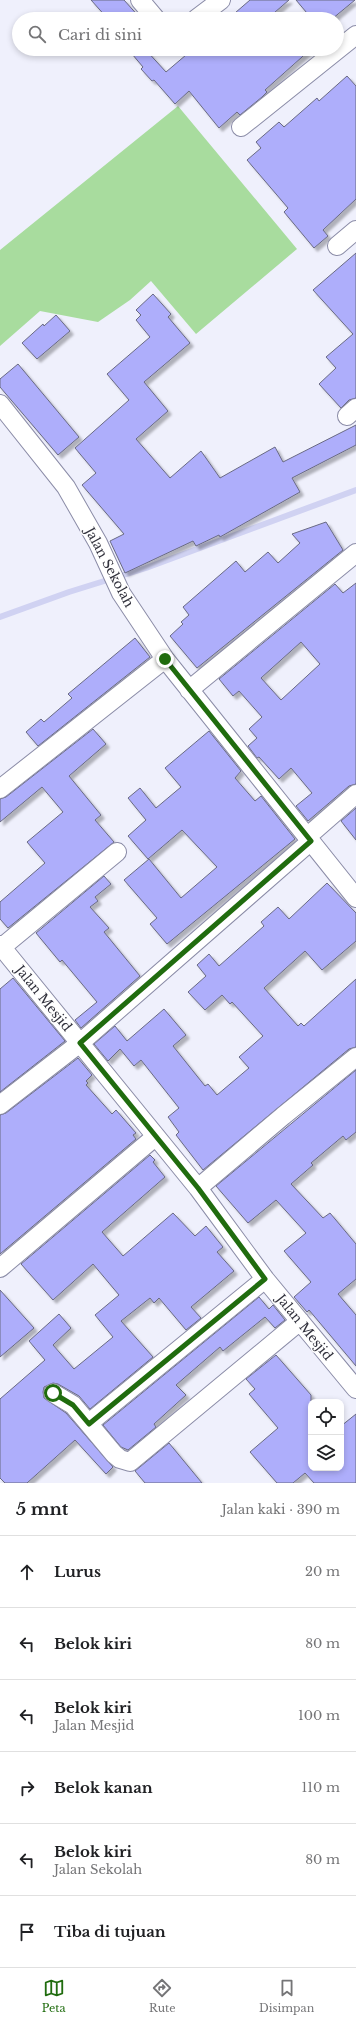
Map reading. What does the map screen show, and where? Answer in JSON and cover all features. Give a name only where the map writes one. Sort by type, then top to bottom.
[{"type":"street","points":[[140,0],[150,12]]},
{"type":"street","points":[[205,12],[221,0]]},
{"type":"street","points":[[344,45],[356,35]]},
{"type":"street","points":[[242,127],[330,56]]},
{"type":"street","points":[[336,246],[356,230]]},
{"type":"street","name":"Jalan Sekolah","points":[[0,404],[66,486],[98,543],[121,593],[165,659],[356,898]]},
{"type":"street","points":[[189,690],[356,553]]},
{"type":"street","points":[[0,789],[165,659]]},
{"type":"street","points":[[0,1105],[80,1043],[356,794]]},
{"type":"street","points":[[4,955],[117,852]]},
{"type":"street","name":"Jalan Mesjid","points":[[4,955],[80,1043],[198,1188],[265,1279],[356,1389]]},
{"type":"street","points":[[198,1188],[356,1057]]},
{"type":"street","points":[[0,1268],[156,1137]]},
{"type":"street","points":[[89,1424],[265,1279]]},
{"type":"street","points":[[53,1393],[73,1405],[114,1454],[120,1459],[130,1462],[300,1321]]},
{"type":"green space","points":[[178,106],[297,249],[196,334],[151,281],[130,300],[98,322],[40,311],[0,346],[0,250]]},
{"type":"building","points":[[91,0],[124,0],[135,12],[102,12]]},
{"type":"building","points":[[250,0],[289,0],[275,12],[236,12]]},
{"type":"building","points":[[296,0],[355,0],[340,12],[306,12]]},
{"type":"building","points":[[134,56],[151,56],[166,72],[185,56],[303,56],[265,90],[267,92],[262,97],[240,115],[237,112],[219,128],[189,91],[175,104],[154,80],[152,81],[141,69],[143,67]]},
{"type":"building","points":[[347,76],[356,86],[356,199],[323,230],[328,236],[314,248],[284,212],[288,208],[247,160],[261,148],[256,142],[279,122],[284,127],[317,98],[319,101]]},
{"type":"building","points":[[356,253],[356,398],[349,400],[341,408],[319,384],[336,368],[326,357],[353,334],[313,290]]},
{"type":"building","points":[[153,294],[171,314],[168,317],[190,343],[144,382],[168,411],[136,439],[170,478],[201,451],[220,478],[275,447],[283,462],[356,425],[356,445],[292,478],[300,492],[220,537],[219,535],[196,546],[193,541],[125,573],[110,541],[124,534],[82,485],[96,473],[75,448],[129,400],[107,374],[150,337],[136,320],[141,315],[136,310]]},
{"type":"building","points":[[56,315],[70,331],[37,359],[22,343],[43,324],[44,326]]},
{"type":"building","points":[[18,364],[79,437],[58,455],[0,387],[0,379]]},
{"type":"building","points":[[326,522],[343,550],[197,668],[170,636],[183,624],[181,622],[189,615],[183,607],[236,561],[245,572],[268,552],[278,563],[300,543],[292,534]]},
{"type":"building","points":[[356,583],[356,784],[349,786],[308,821],[296,806],[312,793],[291,768],[279,779],[259,757],[257,758],[248,746],[257,738],[249,729],[262,717],[239,691],[233,696],[219,679],[335,584],[343,593]],"holes":[[[301,642],[320,664],[281,700],[261,678]]]},
{"type":"building","points":[[135,638],[150,657],[38,746],[26,732],[41,719],[44,722],[72,698],[68,694]]},
{"type":"building","points":[[93,729],[106,744],[69,776],[101,815],[95,820],[114,842],[8,928],[0,919],[0,902],[45,863],[27,842],[63,812],[42,787],[0,822],[0,799],[6,797]]},
{"type":"building","points":[[209,731],[241,771],[235,778],[255,801],[261,796],[295,839],[167,944],[150,924],[157,918],[124,880],[149,859],[181,898],[217,867],[182,830],[148,859],[128,836],[146,820],[128,798],[140,788],[156,808],[181,787],[165,768]]},
{"type":"building","points":[[356,808],[356,840],[341,821]]},
{"type":"building","points":[[104,876],[111,884],[95,897],[98,901],[90,907],[109,928],[104,932],[140,976],[81,1028],[75,1020],[97,1002],[62,960],[60,962],[36,933]]},
{"type":"building","points":[[327,883],[356,913],[356,941],[322,970],[305,951],[264,988],[298,1026],[301,1023],[304,1026],[356,979],[356,1047],[349,1049],[203,1170],[176,1135],[179,1132],[168,1117],[179,1108],[141,1060],[134,1066],[120,1049],[108,1061],[94,1044],[115,1026],[127,1041],[164,1009],[186,1035],[173,1046],[205,1086],[208,1084],[217,1095],[249,1068],[239,1057],[263,1036],[232,1002],[230,1004],[222,995],[205,1010],[188,992],[206,976],[197,965],[209,954],[219,966],[264,926],[261,922],[278,907],[289,919]]},
{"type":"building","points":[[13,978],[65,1041],[0,1092],[0,989]]},
{"type":"building","points":[[78,1058],[92,1075],[86,1081],[88,1083],[86,1085],[112,1114],[116,1110],[136,1133],[133,1135],[136,1139],[0,1254],[0,1115],[6,1113]]},
{"type":"building","points":[[356,1070],[356,1132],[346,1140],[343,1136],[311,1163],[313,1165],[291,1184],[323,1218],[330,1213],[356,1244],[356,1279],[338,1294],[356,1315],[356,1366],[309,1310],[307,1312],[294,1297],[311,1282],[284,1251],[306,1233],[276,1200],[248,1223],[216,1186]]},
{"type":"building","points":[[150,1155],[155,1160],[153,1162],[165,1177],[102,1232],[123,1256],[173,1213],[195,1236],[206,1226],[223,1247],[217,1252],[234,1271],[191,1307],[201,1318],[186,1330],[159,1298],[154,1303],[150,1298],[121,1321],[153,1357],[90,1409],[79,1396],[58,1384],[53,1383],[44,1387],[44,1398],[66,1413],[113,1467],[106,1474],[75,1440],[27,1483],[5,1483],[0,1478],[0,1399],[45,1360],[29,1341],[59,1314],[71,1328],[53,1345],[74,1369],[113,1337],[95,1315],[119,1295],[93,1264],[53,1300],[21,1264]]},
{"type":"building","points":[[0,1290],[34,1328],[0,1357]]},
{"type":"building","points":[[259,1297],[269,1309],[273,1305],[285,1320],[275,1328],[265,1317],[223,1351],[220,1347],[176,1385],[186,1395],[154,1424],[156,1427],[128,1450],[121,1447],[103,1425]]},
{"type":"building","points":[[276,1355],[311,1395],[311,1399],[308,1399],[308,1471],[344,1471],[344,1424],[356,1414],[356,1483],[314,1483],[305,1473],[293,1483],[277,1483],[250,1452],[278,1428],[249,1394],[255,1389],[246,1379]]},
{"type":"building","points":[[169,1443],[202,1483],[145,1483],[135,1471]]},
{"type":"waterway","points":[[0,617],[69,592],[146,568],[356,490]]},
{"type":"route","points":[[53,1393],[73,1405],[89,1424],[265,1279],[198,1188],[80,1043],[311,841],[165,659]]}]
